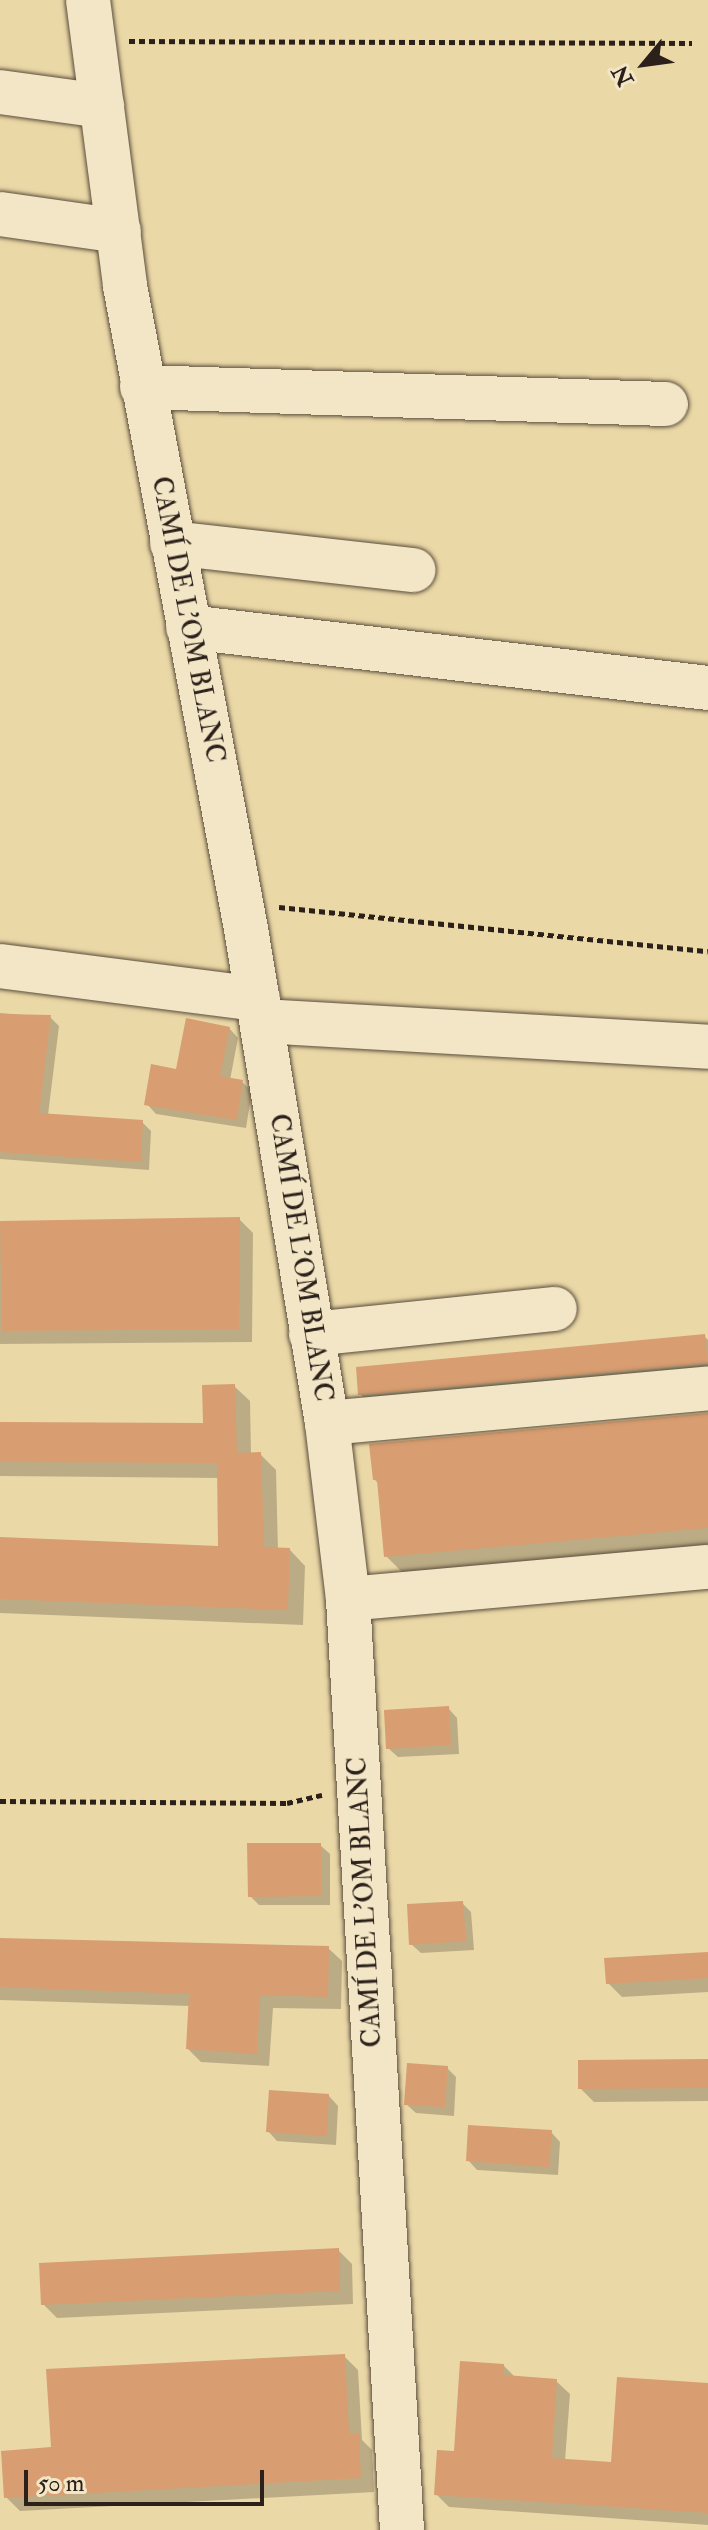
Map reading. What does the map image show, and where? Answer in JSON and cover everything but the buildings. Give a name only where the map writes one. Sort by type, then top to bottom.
[{"type":"street","name":"CAMÍ DE L'OM BLANC","points":[[90,20],[142,387],[241,903],[327,1423],[348,1599],[402,2530]]},
{"type":"street","points":[[0,92],[102,106]]},
{"type":"street","points":[[0,214],[119,231]]},
{"type":"street","points":[[142,387],[666,404]]},
{"type":"street","points":[[172,543],[413,570]]},
{"type":"street","points":[[188,627],[708,688]]},
{"type":"street","points":[[0,966],[260,1010],[708,1047]]},
{"type":"street","points":[[311,1334],[555,1309]]},
{"type":"street","points":[[327,1423],[708,1388]]},
{"type":"street","points":[[348,1599],[708,1567]]},
{"type":"path","points":[[90,20],[692,43]]},
{"type":"path","points":[[241,903],[708,951]]},
{"type":"path","points":[[0,1801],[287,1803],[359,1786]]}]
